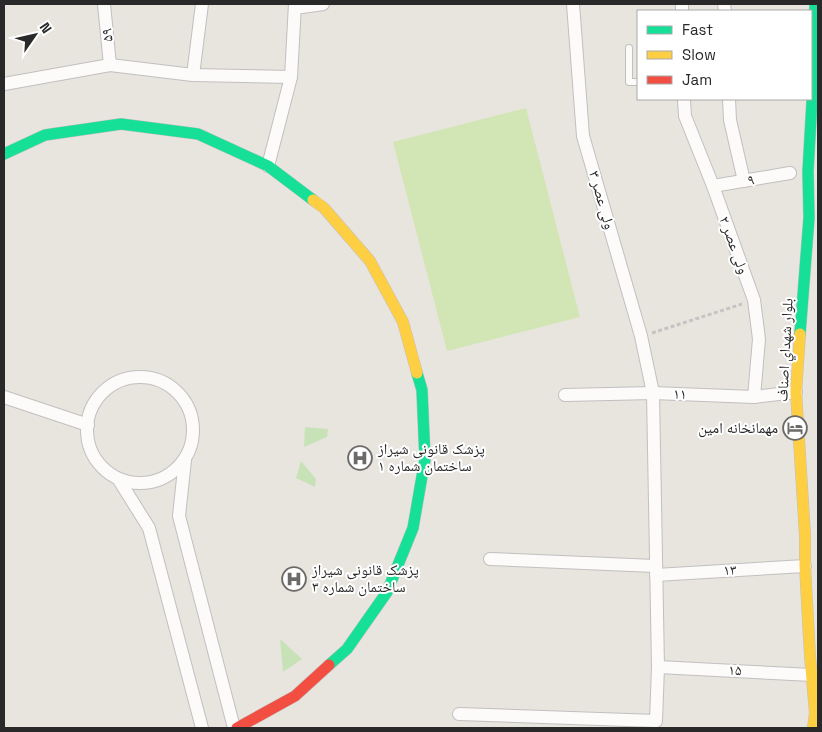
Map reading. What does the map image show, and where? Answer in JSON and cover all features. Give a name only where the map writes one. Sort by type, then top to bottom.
[{"type":"street","name":"۵۹","points":[[104,4],[110,66]]},
{"type":"street","points":[[193,75],[202,4]]},
{"type":"street","points":[[268,166],[291,78],[295,6],[323,4]]},
{"type":"street","name":"ولی عصر ۳","points":[[459,714],[656,721],[658,666],[653,393],[641,336],[583,136],[573,4]]},
{"type":"street","name":"بلوار شهداي اصناف","points":[[813,728],[815,713],[805,566],[806,535],[796,392],[809,218],[808,171],[815,4]]},
{"type":"street","points":[[4,84],[110,66],[193,75],[291,78]]},
{"type":"street","name":"ولی عصر ۲","points":[[684,100],[684,116],[713,186],[754,300],[759,339],[754,397]]},
{"type":"street","points":[[729,100],[730,120],[744,181]]},
{"type":"street","points":[[4,154],[44,135],[121,124],[198,134],[268,166],[324,208],[370,261],[403,322],[422,390],[425,459],[413,528],[387,592],[347,649],[295,696],[235,728],[179,516],[185,460],[192,443],[194,424],[189,408],[180,394],[167,384],[152,378],[135,377],[119,381],[105,390],[94,402],[88,418],[87,436],[92,454],[103,469],[119,480],[137,484],[156,482],[172,474],[185,460]]},
{"type":"street","name":"۹","points":[[713,186],[790,172]]},
{"type":"street","name":"۱۱","points":[[565,395],[653,393],[754,397],[796,392]]},
{"type":"street","points":[[4,397],[88,425]]},
{"type":"street","points":[[119,480],[149,528],[202,728]]},
{"type":"street","name":"۱۳","points":[[490,559],[656,570],[805,566]]},
{"type":"street","points":[[809,634],[818,622]]},
{"type":"street","name":"۱۵","points":[[658,666],[812,675]]},
{"type":"lane","points":[[629,48],[629,82],[637,82]]},
{"type":"path","points":[[641,336],[754,300]]},
{"type":"green space","points":[[526,108],[580,317],[447,351],[393,142]]},
{"type":"green space","points":[[305,427],[328,429],[327,437],[304,447]]},
{"type":"green space","points":[[301,461],[316,479],[315,487],[296,478]]},
{"type":"green space","points":[[280,639],[302,659],[283,672]]},
{"type":"traffic: fast","points":[[800,334],[809,218],[808,171],[815,4]]},
{"type":"traffic: fast","points":[[4,154],[45,135],[121,124],[198,134],[268,166],[313,200]]},
{"type":"traffic: fast","points":[[329,665],[347,649],[387,592],[413,528],[425,459],[422,390],[417,373]]},
{"type":"traffic: slow","points":[[313,200],[324,208],[370,261],[403,322],[417,373]]},
{"type":"traffic: slow","points":[[800,334],[796,392],[810,656],[815,713],[813,728]]},
{"type":"traffic: jam","points":[[237,728],[295,696],[329,665]]},
{"type":"place","name":"مهمانخانه امین","points":[[795,428]]},
{"type":"place","name":"پزشک قانونی شیراز ساختمان شماره ۱","points":[[360,458]]},
{"type":"place","name":"پزشک قانونی شیراز ساختمان شماره ٣","points":[[294,579]]}]
